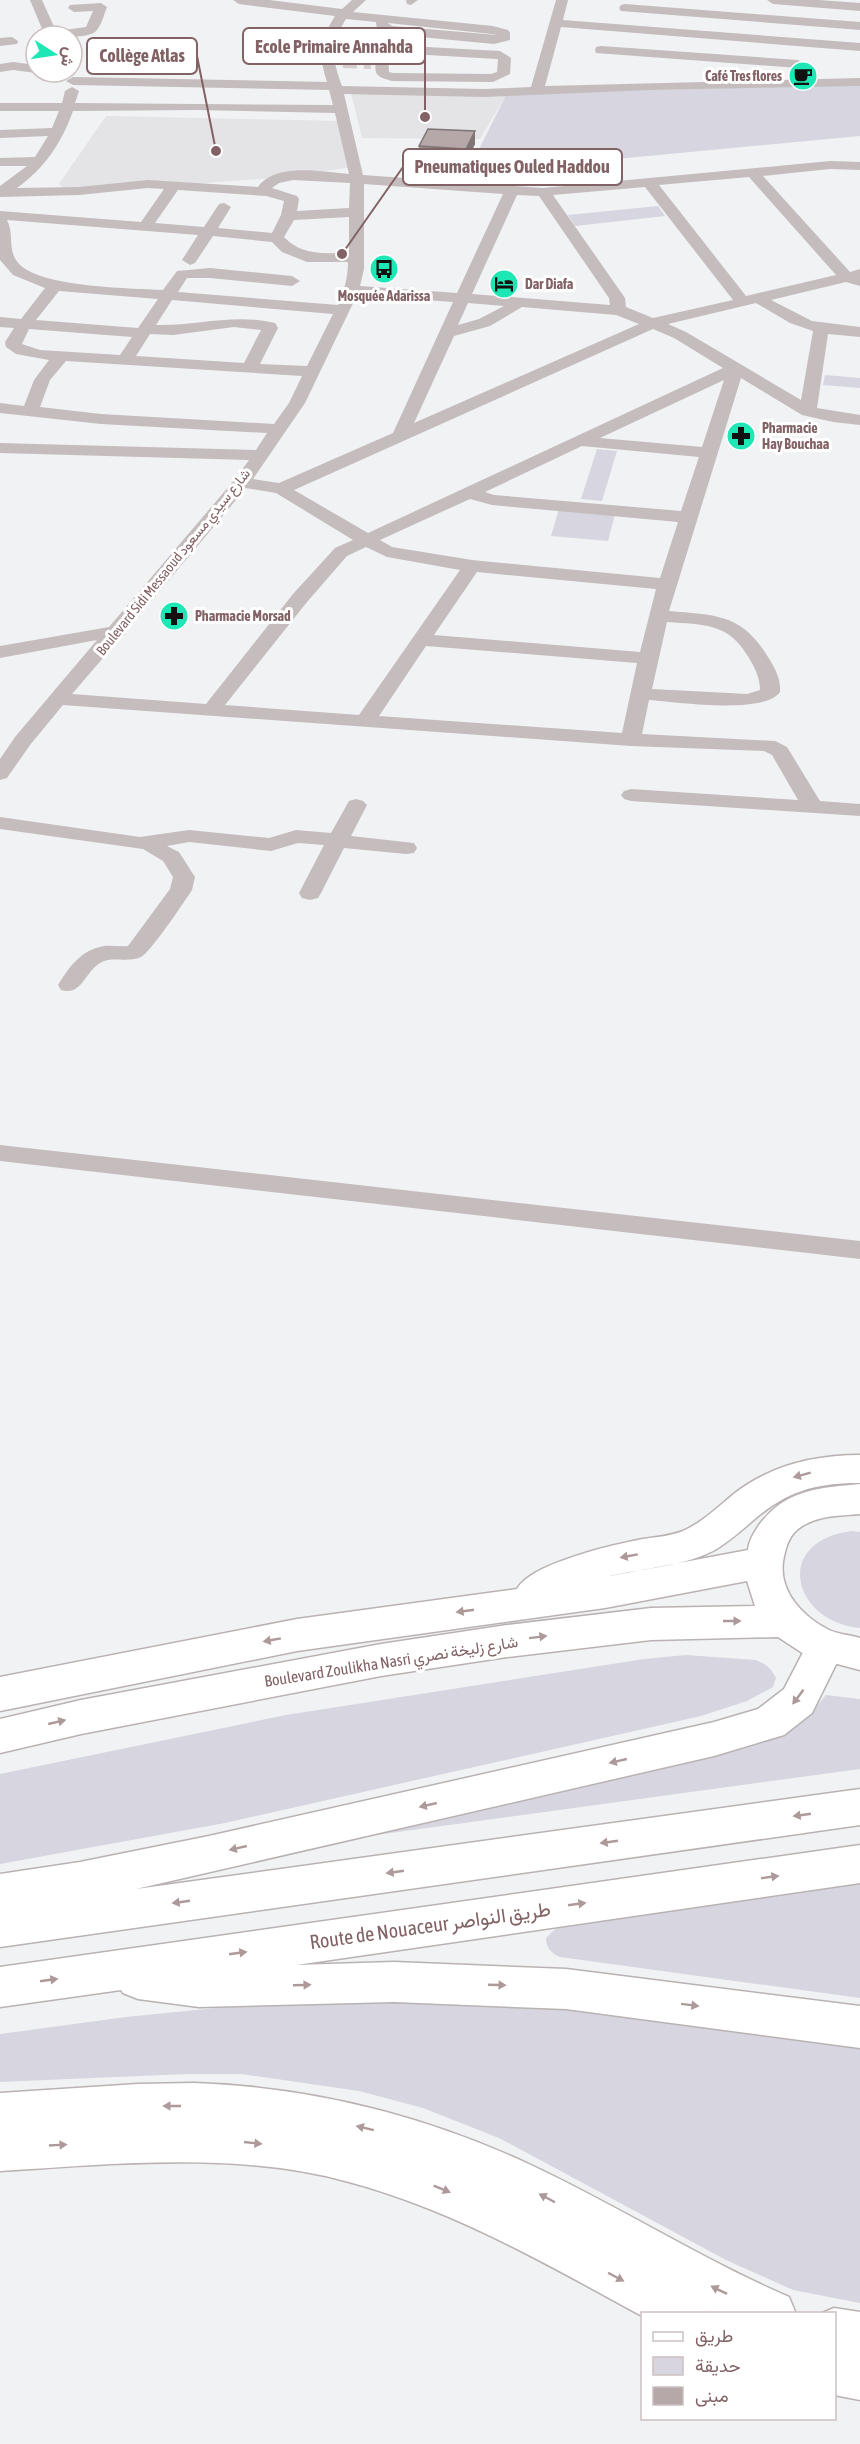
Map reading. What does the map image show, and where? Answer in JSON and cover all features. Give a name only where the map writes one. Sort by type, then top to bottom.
[{"type":"main road","points":[[522,1602],[556,1580],[590,1565],[693,1543],[719,1528],[761,1493],[791,1478],[825,1470],[860,1469]]},
{"type":"main road","points":[[0,1893],[80,1881],[255,1845],[702,1742],[770,1723],[798,1701],[843,1650],[799,1631],[787,1621],[773,1603],[764,1583],[762,1562],[765,1548],[771,1534],[793,1512],[824,1500],[860,1499]]},
{"type":"main road","points":[[0,1694],[150,1662],[338,1629],[675,1582],[762,1562]]},
{"type":"main road","name":"Boulevard Zoulikha Nasri شارع زليخة نصري","points":[[0,1736],[81,1717],[381,1660],[507,1641],[672,1622],[787,1621]]},
{"type":"main road","points":[[0,1927],[860,1807]]},
{"type":"main road","name":"Route de Nouaceur طريق النواصر","points":[[0,1987],[860,1864]]},
{"type":"main road","points":[[97,1973],[209,1987],[394,1982],[566,1989],[860,2027]]},
{"type":"main road","points":[[0,2115],[164,2105],[221,2106],[328,2119],[378,2131],[438,2150],[513,2181],[682,2272],[770,2312]]},
{"type":"main road","points":[[0,2148],[147,2140],[223,2140],[297,2148],[370,2164],[441,2189],[491,2212],[685,2312]]},
{"type":"main road","points":[[836,2332],[860,2336]]},
{"type":"main road","points":[[836,2370],[860,2375]]},
{"type":"street","points":[[36,0],[47,24]]},
{"type":"street","points":[[239,0],[383,19],[493,30],[504,33],[505,37],[494,40],[389,30],[381,26],[383,19]]},
{"type":"street","name":"Boulevard Sidi Messaoud شارع سيدي مسعود","points":[[0,774],[22,741],[118,631],[167,569],[242,482],[297,404],[343,310],[352,290],[356,258],[357,180],[331,73],[333,31],[343,14],[360,0]]},
{"type":"street","points":[[537,90],[562,0]]},
{"type":"street","points":[[772,0],[860,7]]},
{"type":"street","points":[[791,83],[819,2]]},
{"type":"street","points":[[859,79],[791,83],[656,70],[599,55],[627,4],[860,26]]},
{"type":"street","points":[[74,8],[101,7],[91,29],[84,31]]},
{"type":"street","points":[[556,22],[860,47]]},
{"type":"street","points":[[477,54],[506,58],[503,74],[493,78],[392,77],[382,74],[376,62],[465,66],[473,63],[477,54]]},
{"type":"street","points":[[84,76],[331,73],[484,93],[537,90],[656,70],[798,64]]},
{"type":"street","points":[[0,68],[24,67]]},
{"type":"street","points":[[248,72],[283,71]]},
{"type":"street","points":[[0,193],[20,180],[52,145],[67,105],[70,84]]},
{"type":"street","points":[[0,107],[67,105],[339,109]]},
{"type":"street","points":[[0,134],[58,132]]},
{"type":"street","points":[[0,162],[39,160]]},
{"type":"street","points":[[267,192],[265,187],[268,183],[290,177],[312,176],[543,192],[843,164],[860,166]]},
{"type":"street","points":[[752,172],[855,277]]},
{"type":"street","points":[[650,183],[750,300],[789,318],[821,329],[860,332]]},
{"type":"street","points":[[0,193],[79,191],[148,184],[267,192],[292,199],[288,216],[276,238]]},
{"type":"street","points":[[145,226],[175,185]]},
{"type":"street","points":[[401,434],[512,190]]},
{"type":"street","points":[[543,192],[617,298],[619,310]]},
{"type":"street","points":[[190,260],[224,207]]},
{"type":"street","points":[[288,216],[358,212]]},
{"type":"street","points":[[0,215],[209,230],[276,238],[287,249],[307,257],[356,258]]},
{"type":"street","points":[[0,221],[5,230],[5,253],[9,262],[24,274],[55,286],[343,310]]},
{"type":"street","points":[[125,360],[182,274],[292,281]]},
{"type":"street","points":[[281,489],[654,323],[855,277]]},
{"type":"street","points":[[55,286],[25,324],[6,341],[17,349],[63,355],[249,369],[313,371]]},
{"type":"street","points":[[352,290],[619,310],[680,334],[807,411],[860,420]]},
{"type":"street","points":[[446,332],[474,325],[512,309],[519,302]]},
{"type":"street","points":[[0,322],[144,331],[234,322],[269,326],[249,369]]},
{"type":"street","points":[[807,411],[821,329]]},
{"type":"street","points":[[31,410],[35,391],[44,373],[63,355]]},
{"type":"street","points":[[210,711],[326,566],[341,552],[471,494],[578,441],[736,368]]},
{"type":"street","points":[[631,740],[648,658],[667,584],[736,368]]},
{"type":"street","points":[[0,408],[101,419],[279,429]]},
{"type":"street","points":[[578,441],[708,453]]},
{"type":"street","points":[[0,448],[260,455]]},
{"type":"street","points":[[242,482],[281,489],[365,541],[396,555],[472,566],[667,584]]},
{"type":"street","points":[[471,494],[492,500],[688,517]]},
{"type":"street","points":[[365,721],[472,566]]},
{"type":"street","points":[[641,694],[747,700],[763,697],[770,692],[771,687],[763,666],[747,637],[739,630],[720,622],[659,616]]},
{"type":"street","points":[[0,652],[118,631]]},
{"type":"street","points":[[421,640],[648,658]]},
{"type":"street","points":[[58,699],[631,740],[776,747],[813,807]]},
{"type":"street","points":[[631,795],[860,810]]},
{"type":"street","points":[[310,893],[356,805]]},
{"type":"street","points":[[0,823],[148,843],[189,836],[265,845],[296,836],[406,848]]},
{"type":"street","points":[[69,985],[88,959],[94,955],[131,954],[136,951],[181,890],[184,877],[171,857],[148,843]]},
{"type":"street","points":[[0,1153],[860,1250]]},
{"type":"shaded area","points":[[351,93],[506,95],[480,139],[362,138]]},
{"type":"shaded area","points":[[106,116],[342,121],[354,167],[274,178],[68,193],[59,184]]},
{"type":"green space","points":[[860,85],[860,136],[553,165],[473,161],[507,93]]},
{"type":"green space","points":[[658,206],[665,216],[575,226],[568,215]]},
{"type":"green space","points":[[825,375],[860,378],[860,388],[823,385]]},
{"type":"green space","points":[[597,449],[617,451],[602,501],[581,499]]},
{"type":"green space","points":[[559,509],[615,514],[608,541],[551,536]]},
{"type":"green space","points":[[851,1531],[860,1532],[860,1628],[838,1623],[820,1612],[807,1598],[801,1582],[801,1566],[809,1551],[825,1538]]},
{"type":"green space","points":[[686,1655],[756,1660],[768,1667],[776,1678],[773,1687],[747,1701],[701,1716],[225,1823],[0,1864],[0,1774],[286,1715],[644,1659]]},
{"type":"green space","points":[[826,1695],[860,1699],[860,1769],[339,1840],[809,1715]]},
{"type":"green space","points":[[860,1882],[860,1998],[560,1957],[550,1950],[546,1942],[546,1938],[554,1930],[564,1925]]},
{"type":"green space","points":[[432,1993],[860,2040],[860,2303],[793,2290],[726,2260],[499,2138],[423,2108],[359,2091],[241,2074],[0,2082],[0,2034],[126,2017],[266,2003]]},
{"type":"building","points":[[428,129],[475,131],[466,149],[419,146]]},
{"type":"tunnel","points":[[343,61],[371,62]]},
{"type":"place","name":"Café Tres flores","points":[[803,76]]},
{"type":"place","name":"Ecole Primaire Annahda","points":[[425,117]]},
{"type":"place","name":"Collège Atlas","points":[[216,151]]},
{"type":"place","name":"Pneumatiques Ouled Haddou","points":[[342,254]]},
{"type":"place","name":"Mosquée Adarissa","points":[[384,269]]},
{"type":"place","name":"Dar Diafa","points":[[504,284]]},
{"type":"place","name":"Pharmacie Hay Bouchaa","points":[[741,436]]},
{"type":"place","name":"Pharmacie Morsad","points":[[174,616]]}]
